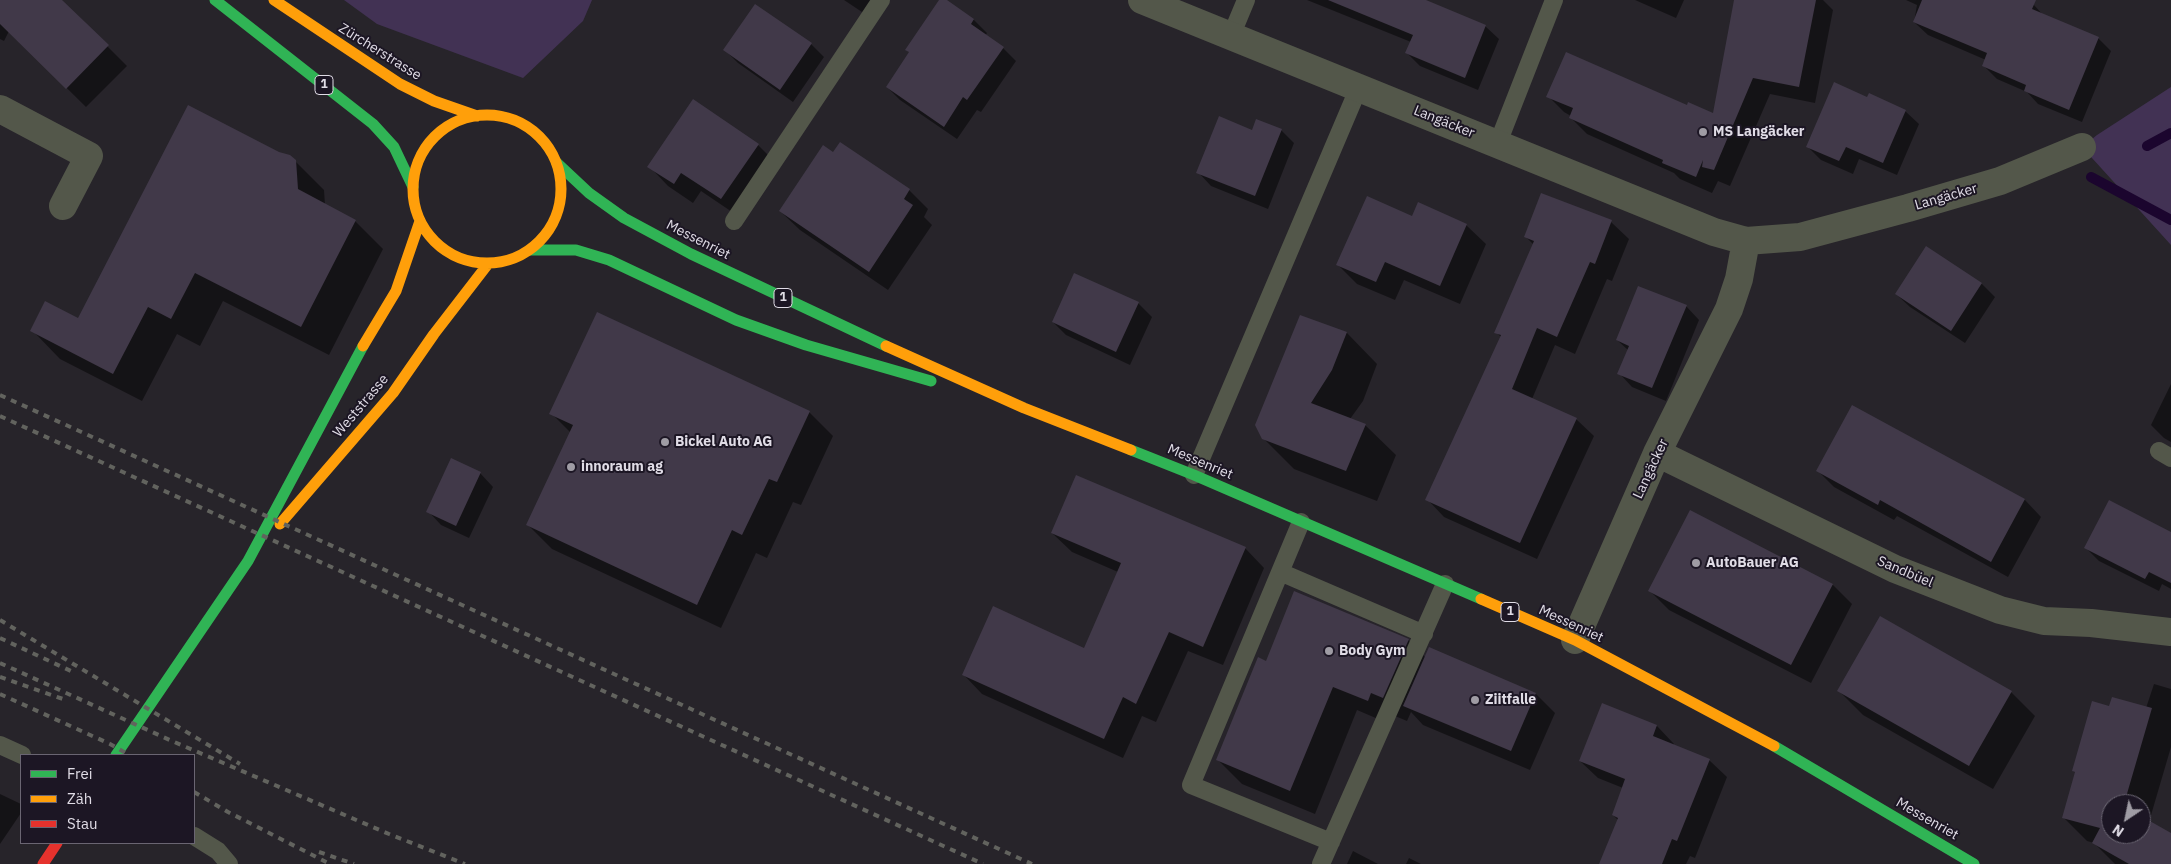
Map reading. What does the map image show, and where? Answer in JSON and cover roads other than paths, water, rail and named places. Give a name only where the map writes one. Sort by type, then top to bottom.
[{"type":"main road","name":"1","points":[[215,0],[270,46],[373,124],[394,148],[413,187]]},
{"type":"main road","name":"Zürcherstrasse","points":[[274,0],[400,84],[434,100],[477,116]]},
{"type":"main road","name":"Messenriet","points":[[497,115],[516,120],[534,130],[548,145],[557,162],[562,187],[558,213],[548,234],[531,250],[511,260],[488,264],[467,261],[447,252],[432,239],[420,221],[414,205],[413,187],[416,167],[425,148],[439,132],[457,121],[477,116],[497,115]]},
{"type":"main road","name":"Messenriet","points":[[557,162],[589,193],[624,218],[691,254],[839,324],[1024,408],[1194,475],[1575,640],[1751,733],[1974,864]]},
{"type":"main road","name":"Weststrasse","points":[[117,754],[248,561],[351,366],[396,291],[420,221]]},
{"type":"main road","name":"Messenriet","points":[[531,250],[576,250],[609,260],[736,320],[830,352],[1024,408]]},
{"type":"main road","name":"Weststrasse","points":[[248,561],[394,393],[434,334],[488,264]]},
{"type":"main road","points":[[830,352],[839,348],[843,340],[839,324]]},
{"type":"main road","points":[[43,864],[56,844]]},
{"type":"street","name":"Langäcker","points":[[1142,0],[1714,232],[1746,241],[1800,237],[1908,208],[2000,181],[2082,147]]},
{"type":"street","points":[[0,109],[89,156],[63,206]]},
{"type":"street","name":"Langäcker","points":[[1575,640],[1657,453],[1729,309],[1739,278],[1746,241]]},
{"type":"street","name":"Sandbüel","points":[[1657,453],[1896,569],[2000,610],[2044,621],[2090,623],[2171,632]]},
{"type":"lane","points":[[734,221],[881,0]]},
{"type":"lane","points":[[1231,36],[1246,0]]},
{"type":"lane","points":[[1498,143],[1554,0]]},
{"type":"lane","points":[[1194,475],[1359,88]]},
{"type":"lane","points":[[1301,522],[1190,785],[1331,842]]},
{"type":"lane","points":[[1280,572],[1424,634]]},
{"type":"lane","points":[[1321,864],[1445,584]]},
{"type":"lane","points":[[0,745],[20,754]]},
{"type":"lane","points":[[195,837],[218,851],[229,864]]},
{"type":"waterway","points":[[2147,146],[2171,133]]},
{"type":"waterway","points":[[2091,177],[2171,220]]},
{"type":"railway","points":[[0,395],[1032,864]]},
{"type":"railway","points":[[0,416],[983,864]]},
{"type":"railway","points":[[0,620],[240,764]]},
{"type":"railway","points":[[0,638],[73,672]]},
{"type":"railway","points":[[0,663],[172,741],[389,834],[465,864]]},
{"type":"railway","points":[[0,677],[63,699]]},
{"type":"railway","points":[[0,694],[110,744],[127,754]]},
{"type":"railway","points":[[195,793],[228,812],[330,864]]},
{"type":"railway","points":[[319,852],[354,864]]},
{"type":"place","name":"MS Langäcker","points":[[1703,132]]},
{"type":"place","name":"Bickel Auto AG","points":[[665,442]]},
{"type":"place","name":"innoraum ag","points":[[571,467]]},
{"type":"place","name":"AutoBauer AG","points":[[1696,563]]},
{"type":"place","name":"Body Gym","points":[[1329,651]]},
{"type":"place","name":"Ziitfalle","points":[[1475,700]]}]
